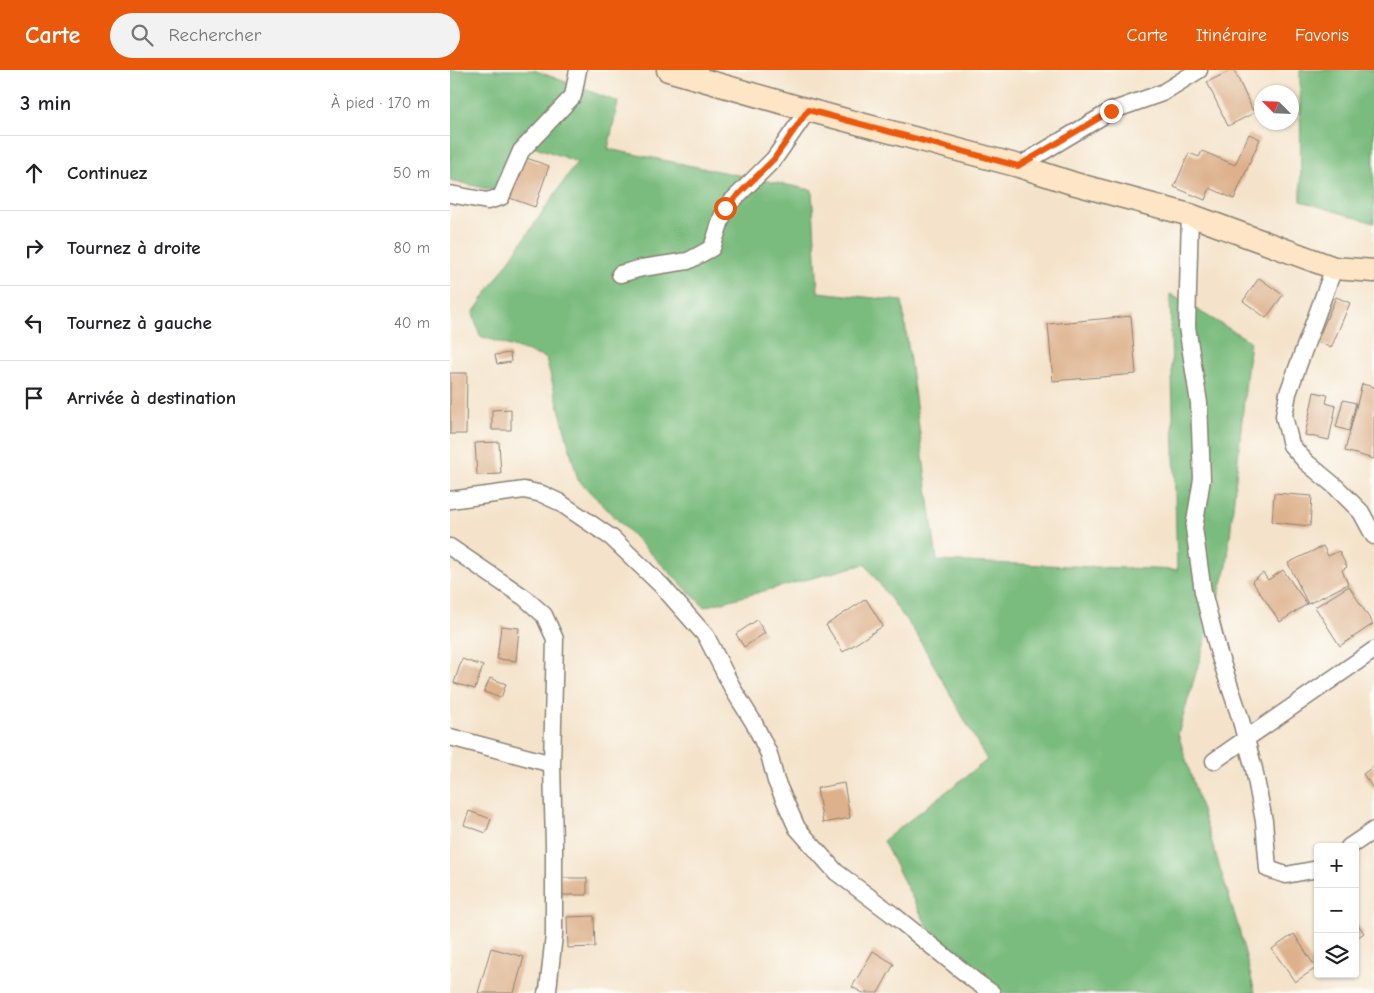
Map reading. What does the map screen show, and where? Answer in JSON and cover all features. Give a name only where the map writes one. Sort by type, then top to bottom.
[{"type":"street","points":[[450,194],[487,201],[501,197],[521,151],[573,96],[578,70]]},
{"type":"street","points":[[668,70],[1190,215],[1334,268],[1374,270]]},
{"type":"street","points":[[1018,166],[1111,111],[1162,93],[1199,70]]},
{"type":"street","points":[[620,274],[688,260],[712,248],[725,208],[774,159],[808,110]]},
{"type":"street","points":[[1190,215],[1187,327],[1199,403],[1202,479],[1194,528],[1203,592],[1219,654],[1240,717],[1254,769],[1264,821],[1268,869],[1286,875],[1314,869]]},
{"type":"street","points":[[1334,268],[1288,393],[1284,416],[1291,445],[1306,462],[1336,487],[1361,512],[1374,536]]},
{"type":"street","points":[[450,500],[524,490],[542,494],[558,502],[612,538],[662,586],[706,636],[769,754],[776,781],[797,828],[836,872],[992,993]]},
{"type":"street","points":[[450,548],[525,598],[544,615],[555,639],[552,764],[554,936],[548,990],[546,993]]},
{"type":"street","points":[[1214,761],[1374,650]]},
{"type":"street","points":[[450,737],[552,764]]},
{"type":"street","points":[[1355,843],[1374,830]]},
{"type":"green space","points":[[450,70],[534,70],[618,102],[608,149],[812,190],[818,292],[902,301],[937,561],[1177,570],[1170,294],[1250,341],[1227,566],[1178,734],[1239,929],[1255,993],[1003,993],[927,926],[883,841],[987,760],[917,635],[865,564],[704,607],[578,480],[546,358],[480,336],[473,313],[577,162],[517,140],[500,192],[450,180]]},
{"type":"green space","points":[[1300,70],[1374,70],[1374,223],[1301,201]]},
{"type":"building","points":[[1234,70],[1254,113],[1228,126],[1207,82]]},
{"type":"building","points":[[1249,134],[1260,139],[1234,199],[1210,188],[1205,200],[1174,187],[1189,153],[1199,157],[1202,151],[1235,165]]},
{"type":"building","points":[[521,156],[549,166],[535,207],[507,197]]},
{"type":"building","points":[[1259,278],[1283,295],[1266,318],[1243,301]]},
{"type":"building","points":[[1336,297],[1350,303],[1331,348],[1317,341]]},
{"type":"building","points":[[1131,316],[1136,374],[1053,381],[1048,324]]},
{"type":"building","points":[[510,353],[511,362],[497,364],[495,355]]},
{"type":"building","points":[[450,373],[467,373],[466,434],[450,434]]},
{"type":"building","points":[[1362,384],[1374,387],[1374,459],[1345,451]]},
{"type":"building","points":[[1314,392],[1328,395],[1326,403],[1336,406],[1329,440],[1305,435]]},
{"type":"building","points":[[1343,400],[1356,403],[1349,431],[1336,427]]},
{"type":"building","points":[[511,409],[511,430],[492,430],[492,410]]},
{"type":"building","points":[[499,442],[501,474],[477,475],[475,443]]},
{"type":"building","points":[[1274,493],[1312,496],[1310,526],[1272,522]]},
{"type":"building","points":[[1323,546],[1328,556],[1339,551],[1347,567],[1342,570],[1348,584],[1308,604],[1288,563]]},
{"type":"building","points":[[1283,570],[1307,604],[1280,622],[1252,581],[1263,573],[1268,580]]},
{"type":"building","points":[[1349,586],[1373,624],[1340,646],[1315,607]]},
{"type":"building","points":[[866,599],[883,626],[843,652],[826,625]]},
{"type":"building","points":[[757,620],[765,633],[744,647],[736,634]]},
{"type":"building","points":[[501,626],[519,628],[516,661],[497,659]]},
{"type":"building","points":[[462,659],[483,666],[475,689],[454,683]]},
{"type":"building","points":[[490,678],[506,684],[501,698],[484,692]]},
{"type":"building","points":[[1374,766],[1374,790],[1363,774]]},
{"type":"building","points":[[844,783],[850,818],[823,823],[817,788]]},
{"type":"building","points":[[469,811],[491,819],[486,833],[464,825]]},
{"type":"building","points":[[559,878],[587,878],[587,895],[560,895]]},
{"type":"building","points":[[594,916],[595,947],[568,948],[567,917]]},
{"type":"building","points":[[1359,926],[1364,933],[1359,936]]},
{"type":"building","points":[[1294,934],[1314,965],[1314,969],[1295,982],[1272,949]]},
{"type":"building","points":[[491,948],[524,957],[514,993],[478,993]]},
{"type":"building","points":[[873,951],[894,964],[878,993],[863,993],[852,987]]},
{"type":"route","points":[[725,208],[774,159],[808,110],[1018,166],[1111,111]]}]
